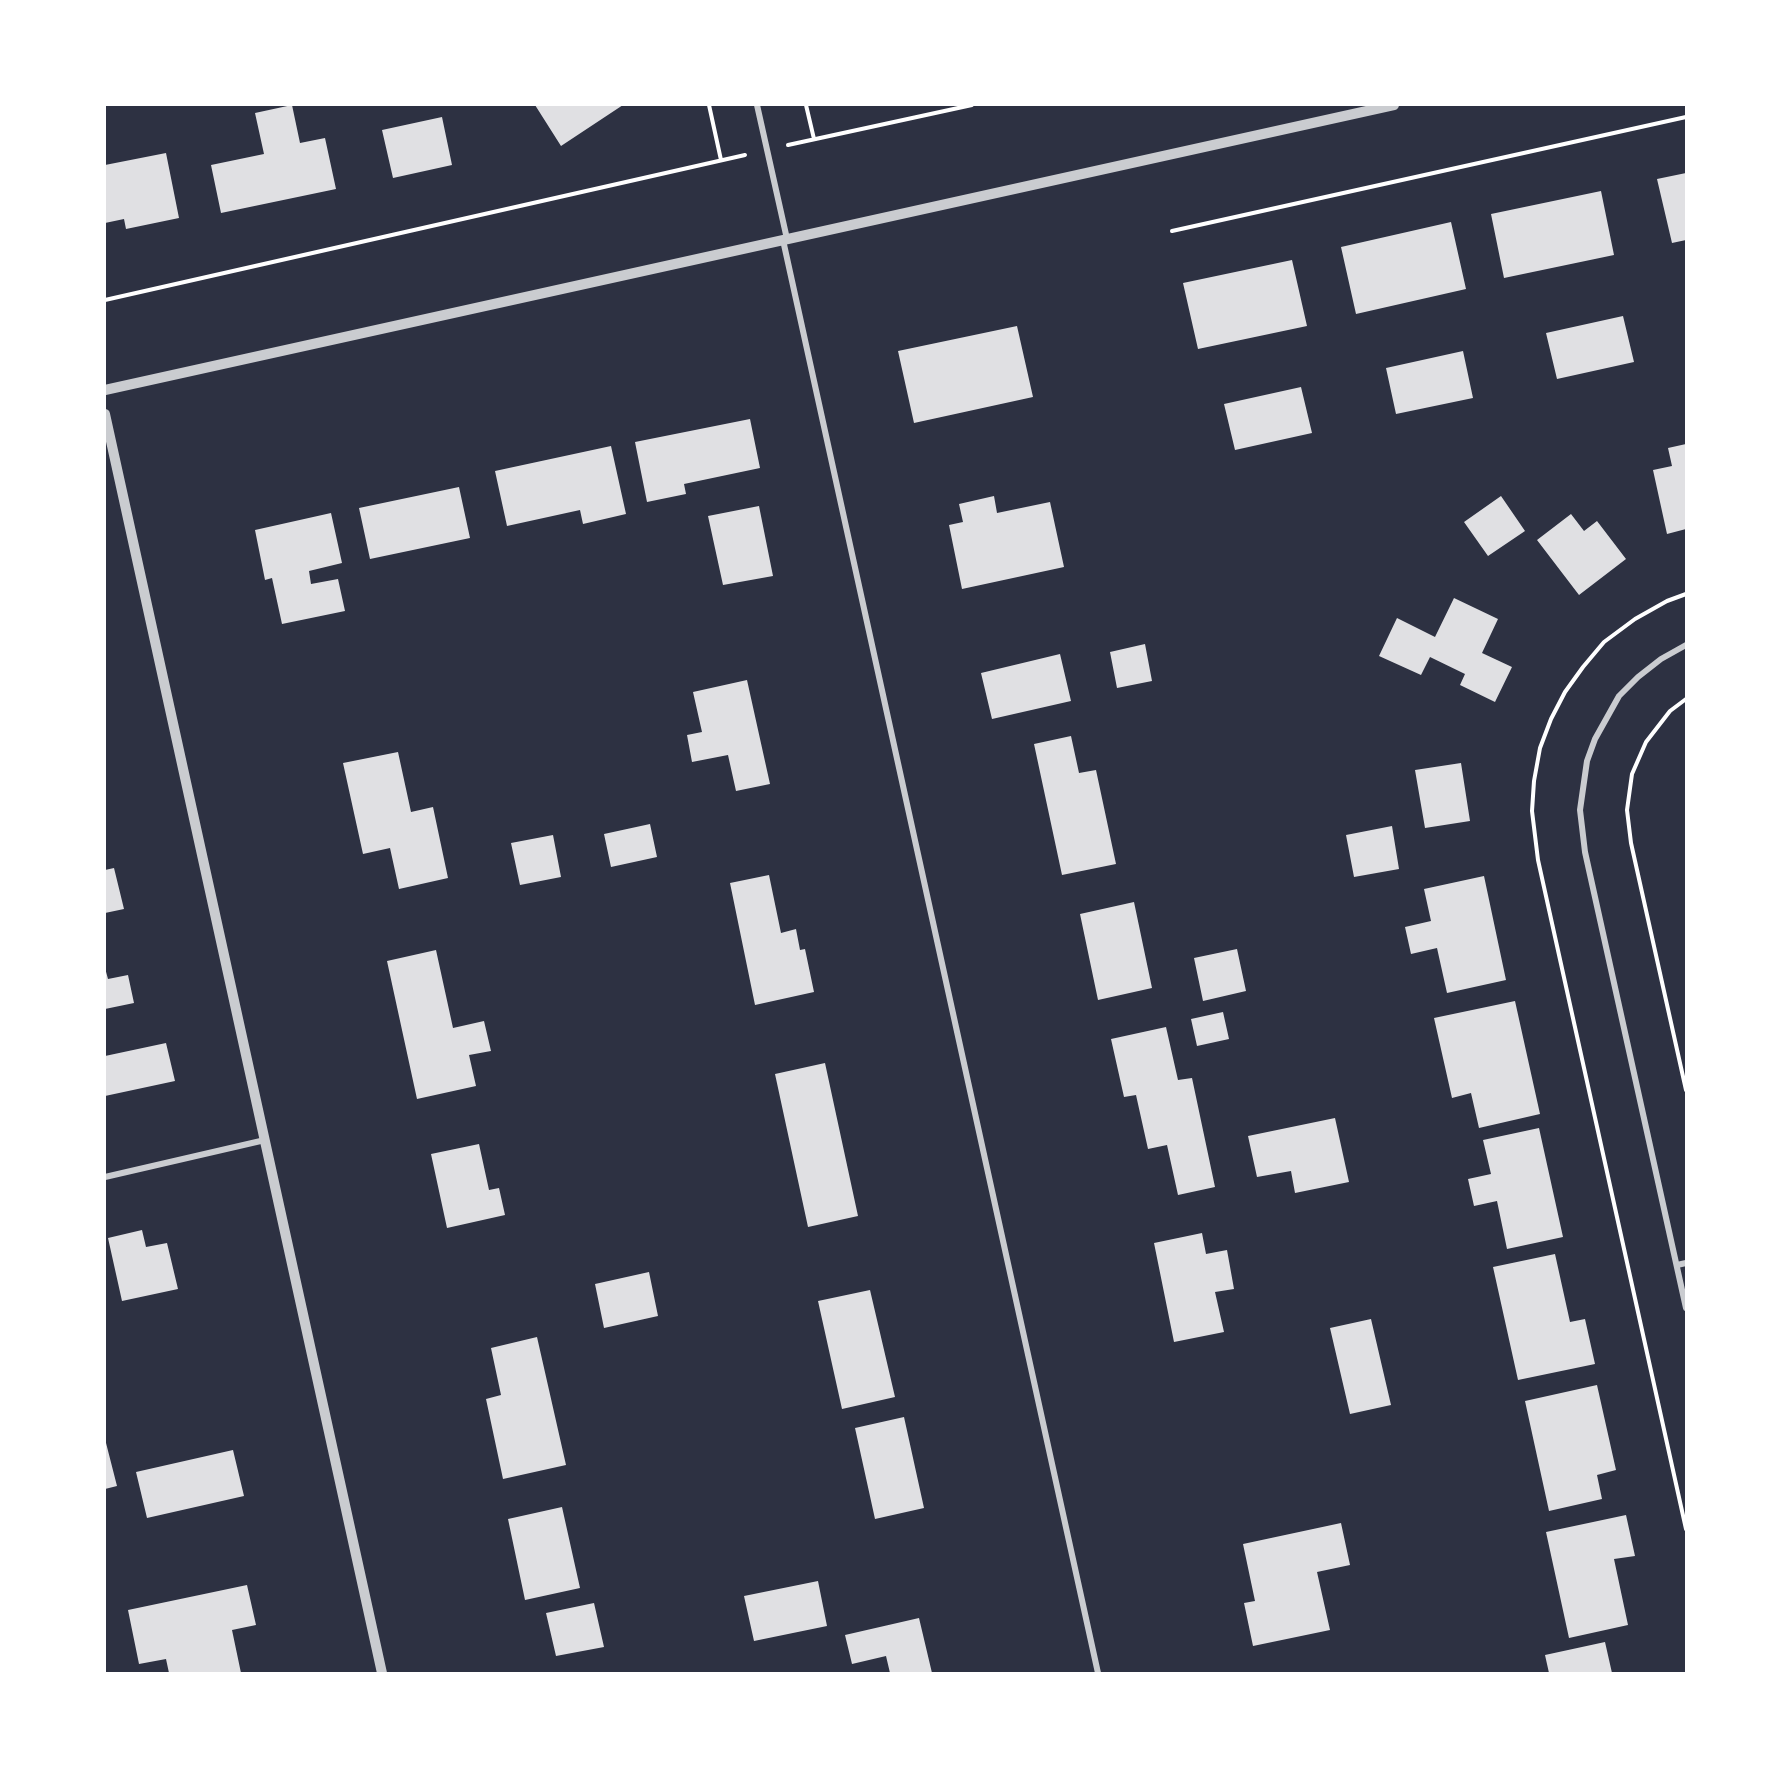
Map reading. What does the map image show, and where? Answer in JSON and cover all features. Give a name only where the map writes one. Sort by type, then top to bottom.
[{"type":"street","points":[[757,105],[1098,1673]]},
{"type":"street","points":[[105,390],[1394,105]]},
{"type":"street","points":[[105,414],[382,1673]]},
{"type":"street","points":[[1686,645],[1661,659],[1619,696],[1606,717],[1587,761],[1580,810],[1582,833],[1686,1308]]},
{"type":"street","points":[[105,1177],[265,1140]]},
{"type":"street","points":[[1677,1265],[1686,1263]]},
{"type":"path","points":[[709,105],[721,160]]},
{"type":"path","points":[[807,105],[814,140]]},
{"type":"path","points":[[787,145],[972,105]]},
{"type":"path","points":[[1172,231],[1686,117]]},
{"type":"path","points":[[105,300],[748,154]]},
{"type":"path","points":[[1686,699],[1670,711],[1646,742],[1632,774],[1627,810],[1631,843],[1686,1090]]},
{"type":"building","points":[[292,105],[300,143],[325,138],[336,189],[221,213],[211,165],[264,154],[255,113]]},
{"type":"building","points":[[535,105],[623,105],[561,146]]},
{"type":"building","points":[[442,117],[452,165],[393,178],[382,130]]},
{"type":"building","points":[[166,153],[179,218],[126,229],[124,219],[105,223],[105,165]]},
{"type":"building","points":[[1686,173],[1686,240],[1672,243],[1657,179]]},
{"type":"building","points":[[1601,191],[1614,255],[1504,278],[1491,214]]},
{"type":"building","points":[[1451,222],[1466,289],[1356,314],[1341,247]]},
{"type":"building","points":[[1292,260],[1307,326],[1198,349],[1183,283]]},
{"type":"building","points":[[1623,316],[1634,362],[1557,379],[1546,333]]},
{"type":"building","points":[[1017,326],[1033,397],[914,423],[898,351]]},
{"type":"building","points":[[1463,351],[1473,398],[1396,414],[1386,368]]},
{"type":"building","points":[[1301,387],[1312,433],[1235,450],[1224,404]]},
{"type":"building","points":[[750,419],[760,468],[684,484],[686,494],[647,502],[635,442]]},
{"type":"building","points":[[1686,444],[1686,529],[1667,534],[1653,470],[1672,466],[1668,448]]},
{"type":"building","points":[[611,446],[626,514],[583,524],[580,510],[507,526],[495,471]]},
{"type":"building","points":[[459,487],[470,538],[370,559],[359,508]]},
{"type":"building","points":[[994,496],[997,513],[1050,502],[1064,567],[962,589],[949,525],[963,522],[959,504]]},
{"type":"building","points":[[1501,496],[1525,531],[1488,556],[1464,522]]},
{"type":"building","points":[[759,506],[773,576],[723,585],[708,516]]},
{"type":"building","points":[[331,513],[342,563],[309,571],[311,584],[338,579],[345,611],[282,624],[272,578],[265,580],[255,530]]},
{"type":"building","points":[[1571,514],[1584,531],[1597,521],[1626,559],[1579,595],[1537,540]]},
{"type":"building","points":[[1454,598],[1498,619],[1482,653],[1512,667],[1495,702],[1460,685],[1465,674],[1430,657],[1421,675],[1379,656],[1397,618],[1435,637]]},
{"type":"building","points":[[1145,644],[1152,681],[1117,688],[1110,652]]},
{"type":"building","points":[[1060,654],[1071,701],[992,719],[981,673]]},
{"type":"building","points":[[747,680],[770,784],[736,791],[728,755],[692,762],[687,735],[702,732],[693,692]]},
{"type":"building","points":[[1071,736],[1079,773],[1096,770],[1116,864],[1062,875],[1034,744]]},
{"type":"building","points":[[398,752],[411,812],[433,807],[448,878],[399,889],[390,848],[363,854],[343,763]]},
{"type":"building","points":[[1461,763],[1470,821],[1425,828],[1415,770]]},
{"type":"building","points":[[650,824],[657,857],[611,867],[604,834]]},
{"type":"building","points":[[1392,826],[1399,869],[1354,877],[1346,835]]},
{"type":"building","points":[[553,835],[561,877],[520,885],[511,843]]},
{"type":"building","points":[[114,868],[124,909],[105,913],[105,870]]},
{"type":"building","points":[[769,875],[781,933],[796,929],[800,950],[805,949],[814,992],[755,1005],[730,883]]},
{"type":"building","points":[[1484,876],[1506,980],[1447,993],[1437,948],[1411,954],[1405,927],[1431,921],[1424,889]]},
{"type":"building","points":[[1134,902],[1152,988],[1098,1000],[1080,914]]},
{"type":"building","points":[[1237,949],[1246,991],[1203,1001],[1194,958]]},
{"type":"building","points":[[436,950],[453,1028],[484,1021],[491,1051],[469,1055],[476,1086],[417,1099],[387,961]]},
{"type":"building","points":[[105,968],[108,979],[128,975],[134,1003],[105,1009]]},
{"type":"building","points":[[1515,1001],[1540,1114],[1479,1128],[1471,1093],[1452,1098],[1434,1018]]},
{"type":"building","points":[[1223,1012],[1229,1039],[1197,1046],[1191,1019]]},
{"type":"building","points":[[1166,1027],[1178,1080],[1192,1078],[1215,1187],[1178,1195],[1167,1145],[1148,1149],[1136,1095],[1124,1097],[1111,1039]]},
{"type":"building","points":[[166,1043],[175,1081],[105,1096],[105,1056]]},
{"type":"building","points":[[825,1063],[858,1216],[808,1227],[775,1074]]},
{"type":"building","points":[[1335,1118],[1349,1182],[1295,1193],[1291,1171],[1257,1177],[1248,1136]]},
{"type":"building","points":[[1539,1128],[1563,1237],[1507,1249],[1497,1201],[1474,1206],[1468,1179],[1491,1174],[1483,1140]]},
{"type":"building","points":[[479,1144],[489,1190],[499,1188],[505,1215],[447,1228],[431,1154]]},
{"type":"building","points":[[142,1230],[146,1247],[167,1243],[178,1289],[122,1301],[108,1238]]},
{"type":"building","points":[[1202,1233],[1206,1254],[1227,1250],[1234,1289],[1215,1292],[1224,1332],[1174,1342],[1154,1243]]},
{"type":"building","points":[[1555,1254],[1570,1322],[1585,1319],[1595,1364],[1518,1380],[1493,1267]]},
{"type":"building","points":[[649,1272],[658,1316],[604,1328],[595,1284]]},
{"type":"building","points":[[870,1290],[895,1397],[842,1409],[818,1301]]},
{"type":"building","points":[[1371,1319],[1391,1405],[1350,1414],[1330,1328]]},
{"type":"building","points":[[537,1337],[566,1465],[503,1479],[486,1399],[501,1395],[491,1348]]},
{"type":"building","points":[[1597,1385],[1616,1470],[1597,1475],[1602,1499],[1549,1511],[1525,1401]]},
{"type":"building","points":[[904,1417],[924,1508],[875,1519],[855,1428]]},
{"type":"building","points":[[105,1439],[117,1486],[105,1489]]},
{"type":"building","points":[[233,1450],[244,1496],[147,1518],[136,1472]]},
{"type":"building","points":[[562,1507],[580,1588],[525,1600],[508,1519]]},
{"type":"building","points":[[1626,1515],[1635,1556],[1614,1559],[1628,1625],[1569,1638],[1546,1532]]},
{"type":"building","points":[[1341,1523],[1350,1565],[1317,1572],[1330,1630],[1253,1646],[1244,1603],[1255,1601],[1243,1544]]},
{"type":"building","points":[[818,1581],[827,1626],[754,1641],[744,1596]]},
{"type":"building","points":[[247,1585],[256,1625],[232,1630],[241,1673],[169,1673],[166,1659],[139,1664],[128,1610]]},
{"type":"building","points":[[594,1603],[604,1647],[556,1656],[546,1613]]},
{"type":"building","points":[[919,1618],[932,1673],[890,1673],[886,1656],[852,1664],[845,1635]]},
{"type":"building","points":[[1605,1642],[1612,1673],[1549,1673],[1545,1655]]}]
